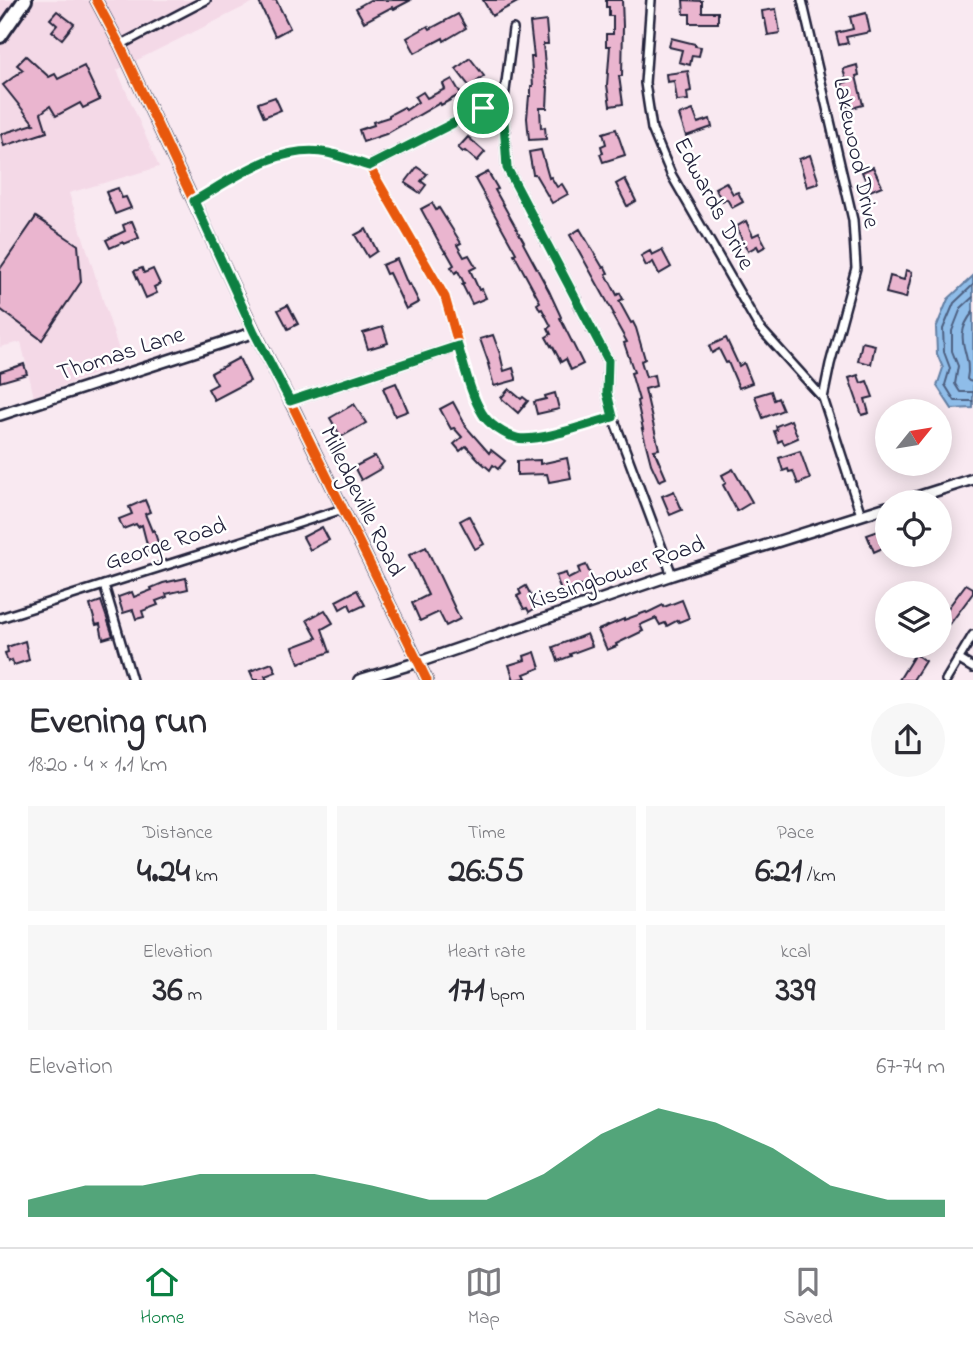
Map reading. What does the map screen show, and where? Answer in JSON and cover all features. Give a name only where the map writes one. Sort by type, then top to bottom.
[{"type":"highway","points":[[0,36],[25,0]]},
{"type":"street","name":"Milledgeville Road","points":[[96,0],[120,45],[254,332],[427,680]]},
{"type":"street","points":[[120,45],[206,0]]},
{"type":"street","name":"Edwards Drive","points":[[651,0],[645,83],[652,130],[671,174],[759,327],[823,398]]},
{"type":"street","name":"Lakewood Drive","points":[[802,0],[853,220],[856,268],[823,398],[861,515]]},
{"type":"street","points":[[513,29],[503,106],[507,168],[608,360],[607,393],[613,417],[672,575]]},
{"type":"street","points":[[369,166],[483,108],[503,106]]},
{"type":"street","points":[[194,201],[260,164],[295,152],[327,153],[369,166],[445,297],[474,397],[483,416],[518,439],[542,437],[613,417]]},
{"type":"street","name":"Thomas Lane","points":[[0,415],[254,332]]},
{"type":"street","points":[[290,401],[458,346]]},
{"type":"street","points":[[939,490],[973,479]]},
{"type":"street","name":"George Road","points":[[0,618],[343,509]]},
{"type":"street","name":"Kissingbower Road","points":[[359,680],[672,575],[875,511]]},
{"type":"street","points":[[104,585],[132,680]]},
{"type":"street","points":[[946,680],[973,635]]},
{"type":"street","points":[[958,659],[973,668]]},
{"type":"shaded area","points":[[0,0],[258,0],[117,70],[159,167],[69,193],[123,363],[34,397],[21,342],[0,347]]},
{"type":"water","points":[[973,276],[973,408],[952,409],[952,399],[945,399],[937,386],[943,368],[937,354],[936,328],[948,299]]},
{"type":"building","points":[[258,0],[276,0],[290,28],[275,36]]},
{"type":"building","points":[[370,0],[411,0],[364,22],[356,8]]},
{"type":"building","points":[[483,0],[521,0],[492,16]]},
{"type":"building","points":[[606,0],[622,0],[623,26],[622,76],[619,76],[623,104],[610,106],[607,85],[610,46],[606,46],[606,34],[613,34],[613,16],[609,16]]},
{"type":"building","points":[[683,0],[702,1],[702,12],[718,12],[718,23],[690,23],[690,14],[684,14]]},
{"type":"building","points":[[776,9],[780,33],[768,35],[762,11]]},
{"type":"building","points":[[57,11],[74,24],[62,39],[52,31],[57,25],[50,19]]},
{"type":"building","points":[[866,13],[870,32],[846,37],[848,43],[839,45],[836,33],[853,29],[850,17]]},
{"type":"building","points":[[458,14],[466,28],[415,53],[407,38]]},
{"type":"building","points":[[546,21],[548,44],[543,44],[548,87],[547,108],[540,108],[541,128],[545,127],[546,139],[529,140],[527,118],[533,86],[531,57],[534,57],[530,23]]},
{"type":"building","points":[[671,38],[701,47],[699,56],[692,55],[690,65],[679,62],[682,50],[669,47]]},
{"type":"building","points":[[26,56],[49,77],[55,74],[58,79],[84,66],[100,100],[83,108],[80,103],[56,116],[50,106],[41,113],[47,132],[4,146],[1,134],[34,124],[3,85],[23,70],[17,65]]},
{"type":"building","points":[[470,58],[484,76],[470,87],[456,69]]},
{"type":"building","points":[[857,65],[859,75],[856,76],[863,105],[848,109],[842,83],[847,82],[843,69]]},
{"type":"building","points":[[688,71],[691,91],[687,92],[688,100],[677,101],[674,81],[667,82],[666,74]]},
{"type":"building","points":[[452,79],[461,94],[386,134],[363,142],[359,130],[374,125],[373,122],[389,117],[404,107],[406,110],[418,102],[415,97],[423,92],[427,98],[445,89],[443,84]]},
{"type":"building","points":[[275,97],[281,110],[264,117],[258,103]]},
{"type":"building","points":[[693,110],[698,123],[710,119],[712,127],[686,136],[679,115]]},
{"type":"building","points":[[616,129],[625,155],[603,162],[601,146],[606,144],[603,133]]},
{"type":"building","points":[[468,137],[485,152],[477,161],[458,148]]},
{"type":"building","points":[[541,150],[549,178],[551,177],[557,187],[562,184],[568,194],[552,203],[533,174],[529,152]]},
{"type":"building","points":[[810,155],[819,183],[807,187],[799,159]]},
{"type":"building","points":[[417,167],[427,174],[421,181],[426,185],[420,193],[405,183]]},
{"type":"building","points":[[873,167],[882,186],[870,191],[862,172]]},
{"type":"building","points":[[488,172],[583,364],[571,370],[566,359],[561,362],[546,337],[551,334],[548,328],[551,326],[537,304],[540,302],[514,254],[516,253],[475,179]]},
{"type":"building","points":[[625,179],[636,201],[627,206],[616,184]]},
{"type":"building","points":[[726,182],[733,194],[738,192],[743,202],[732,208],[727,199],[722,201],[715,188]]},
{"type":"building","points":[[118,188],[131,208],[115,214],[106,192]]},
{"type":"building","points":[[432,203],[436,210],[439,208],[461,243],[457,245],[464,257],[469,255],[476,267],[470,270],[479,290],[482,289],[486,298],[472,304],[458,271],[455,273],[451,267],[454,265],[421,209]]},
{"type":"building","points":[[36,217],[78,245],[81,282],[42,340],[0,309],[0,269]]},
{"type":"building","points":[[132,221],[139,238],[110,248],[106,240],[125,231],[123,225]]},
{"type":"building","points":[[746,221],[753,236],[759,233],[766,246],[759,250],[757,246],[748,251],[736,227]]},
{"type":"building","points":[[366,229],[377,251],[368,257],[355,235]]},
{"type":"building","points":[[580,229],[603,268],[605,267],[617,295],[620,293],[623,299],[619,301],[636,328],[645,359],[641,361],[646,377],[654,375],[656,386],[645,389],[659,449],[654,450],[666,478],[659,481],[651,464],[642,429],[639,400],[631,373],[634,372],[624,343],[627,342],[570,235]]},
{"type":"building","points":[[662,250],[671,267],[659,274],[653,262],[646,266],[641,256],[650,251],[652,255]]},
{"type":"building","points":[[397,259],[419,302],[406,309],[389,273],[386,274],[382,265]]},
{"type":"building","points":[[142,268],[144,273],[153,269],[160,284],[154,287],[157,293],[146,298],[134,271]]},
{"type":"building","points":[[906,270],[912,272],[906,298],[886,293],[890,276],[904,280]]},
{"type":"building","points":[[288,305],[298,324],[288,329],[278,310]]},
{"type":"building","points":[[383,327],[388,343],[368,349],[363,333]]},
{"type":"building","points":[[493,335],[504,371],[513,368],[516,378],[494,386],[480,339]]},
{"type":"building","points":[[726,338],[739,366],[744,363],[752,383],[739,388],[719,349],[712,353],[709,346]]},
{"type":"building","points":[[862,342],[875,345],[871,364],[858,361]]},
{"type":"building","points":[[239,358],[250,381],[214,400],[208,389],[217,384],[211,373]]},
{"type":"building","points":[[24,364],[27,374],[0,382],[0,372]]},
{"type":"building","points":[[858,375],[861,383],[867,381],[873,397],[865,399],[869,413],[862,415],[849,378]]},
{"type":"building","points":[[396,383],[408,411],[395,416],[383,388]]},
{"type":"building","points":[[509,389],[528,401],[518,413],[501,398]]},
{"type":"building","points":[[771,391],[774,400],[778,398],[783,410],[763,418],[755,396]]},
{"type":"building","points":[[555,393],[559,409],[537,414],[534,402]]},
{"type":"building","points":[[453,402],[467,428],[489,453],[491,450],[505,461],[498,469],[493,465],[490,470],[466,446],[460,451],[454,444],[462,437],[454,428],[451,429],[440,409]]},
{"type":"building","points":[[354,404],[366,423],[341,437],[330,418]]},
{"type":"building","points":[[791,420],[798,438],[784,444],[782,440],[778,442],[774,431],[777,430],[776,426]]},
{"type":"building","points":[[800,451],[810,479],[798,484],[793,471],[783,471],[779,458]]},
{"type":"building","points":[[375,456],[382,468],[361,480],[354,467]]},
{"type":"building","points":[[567,458],[571,478],[549,482],[547,474],[517,475],[517,461],[540,460],[540,464]]},
{"type":"building","points":[[733,469],[752,502],[737,511],[723,485],[726,483],[722,475]]},
{"type":"building","points":[[674,491],[682,510],[670,515],[662,496]]},
{"type":"building","points":[[145,500],[150,512],[145,514],[160,549],[149,552],[142,525],[138,527],[136,524],[123,529],[119,519],[132,514],[129,507]]},
{"type":"building","points":[[469,516],[484,544],[475,549],[460,521]]},
{"type":"building","points":[[322,527],[329,540],[310,550],[303,537]]},
{"type":"building","points":[[875,532],[874,552],[867,535]]},
{"type":"building","points":[[426,547],[460,619],[446,626],[439,612],[420,621],[412,603],[428,595],[409,555]]},
{"type":"building","points":[[586,565],[595,584],[587,588],[585,584],[562,594],[556,576],[566,573],[568,579],[580,573],[578,568]]},
{"type":"building","points":[[186,578],[188,589],[166,594],[167,597],[156,601],[158,605],[142,611],[144,617],[136,619],[133,610],[123,613],[118,597],[132,592],[134,597],[163,583]]},
{"type":"building","points":[[966,584],[973,588],[973,593],[952,621],[952,603]]},
{"type":"building","points":[[526,586],[537,607],[529,612],[527,608],[524,609],[517,596],[521,594],[519,590]]},
{"type":"building","points":[[357,590],[365,605],[352,611],[349,604],[340,609],[336,601]]},
{"type":"building","points":[[682,600],[689,618],[667,626],[665,623],[660,625],[656,618],[640,625],[643,631],[607,650],[598,630]]},
{"type":"building","points":[[101,601],[113,636],[103,639],[100,624],[96,625],[90,605]]},
{"type":"building","points":[[325,610],[333,623],[322,629],[330,652],[299,663],[293,647],[317,638],[307,620]]},
{"type":"building","points":[[587,634],[592,646],[558,661],[553,647]]},
{"type":"building","points":[[25,641],[29,660],[14,665],[12,660],[8,662],[5,653],[8,652],[7,647]]},
{"type":"building","points":[[535,652],[540,668],[524,674],[526,678],[514,680],[509,665],[525,660],[524,656]]},
{"type":"building","points":[[913,658],[925,661],[913,680],[899,680]]},
{"type":"building","points":[[272,663],[276,672],[265,676],[267,680],[254,680],[250,671]]},
{"type":"cycle path","points":[[96,0],[120,45],[255,332],[427,680]]},
{"type":"cycle path","points":[[194,201],[241,173],[292,153],[328,153],[369,166],[445,297],[473,397],[483,416],[518,439],[542,437],[613,417]]},
{"type":"route","points":[[503,106],[507,168],[608,360],[607,393],[613,417],[542,437],[518,439],[483,416],[458,346],[290,401],[254,332],[194,201],[260,164],[295,152],[327,153],[369,166],[483,108],[503,106]]}]
